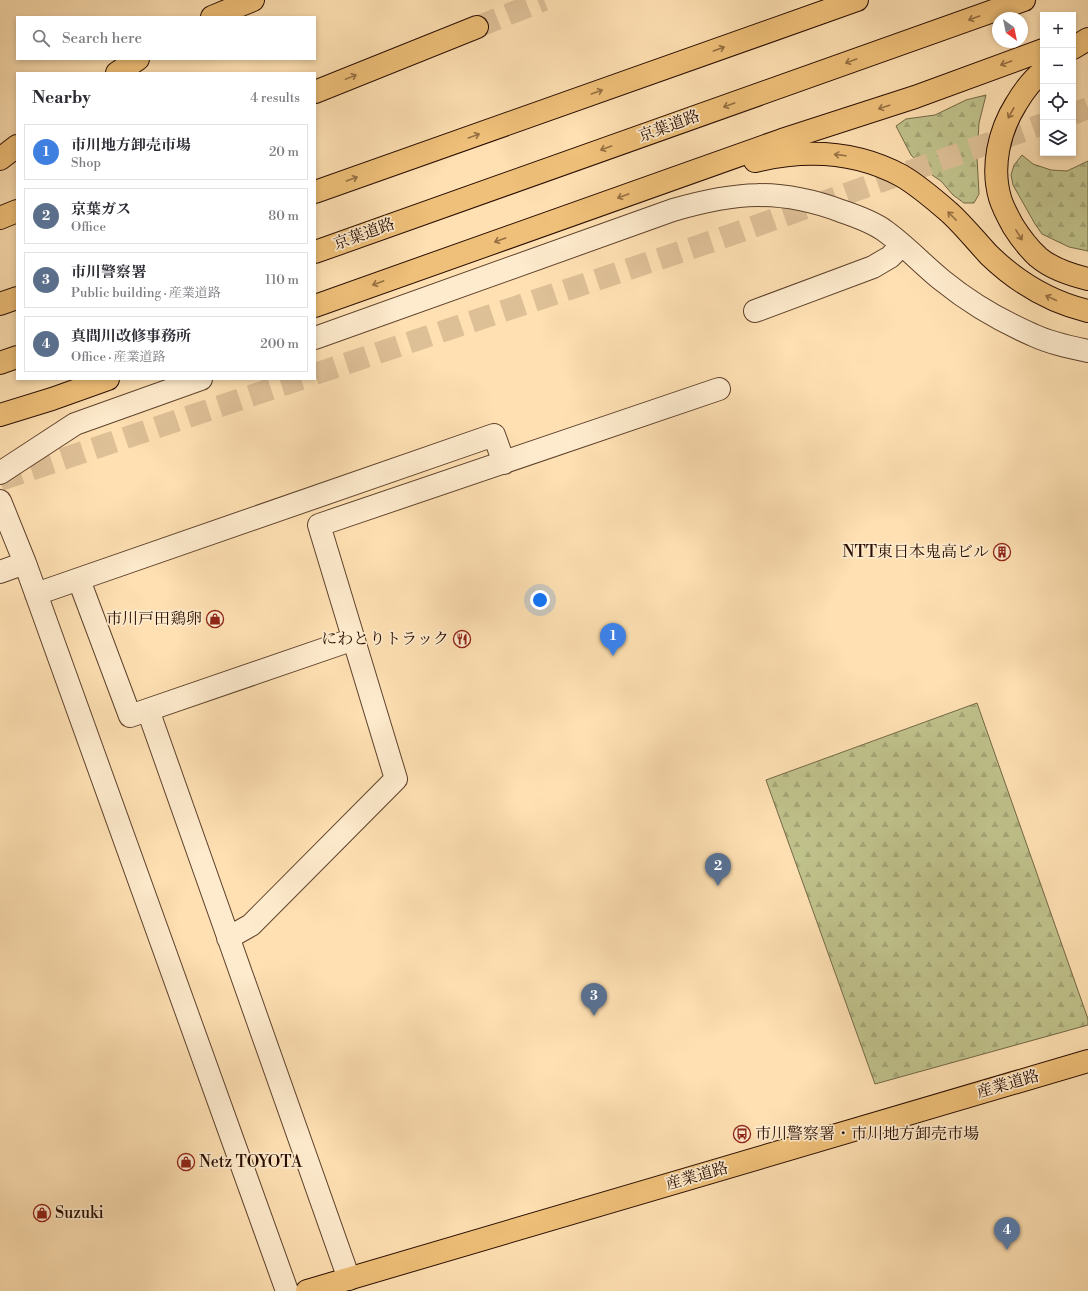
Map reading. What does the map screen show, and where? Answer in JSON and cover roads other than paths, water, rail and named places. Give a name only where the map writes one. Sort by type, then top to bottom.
[{"type":"main road","points":[[214,16],[253,0]]},
{"type":"main road","points":[[316,192],[857,0]]},
{"type":"main road","name":"京葉道路","points":[[316,252],[1024,0]]},
{"type":"main road","points":[[316,92],[477,27]]},
{"type":"main road","points":[[1076,40],[1088,38]]},
{"type":"main road","points":[[1076,46],[1088,38]]},
{"type":"main road","points":[[316,306],[782,140],[915,97],[1040,51]]},
{"type":"main road","points":[[118,72],[136,60]]},
{"type":"main road","points":[[1040,73],[1023,93],[1009,115],[1001,136],[997,157],[996,178],[1000,198],[1009,219],[1022,240],[1038,257],[1057,269],[1088,279]]},
{"type":"main road","points":[[0,159],[16,147]]},
{"type":"main road","points":[[660,183],[770,157],[798,154],[820,153],[846,156],[880,166],[902,176],[925,191],[946,209],[990,256],[1027,286],[1052,299],[1075,308],[1088,311]]},
{"type":"main road","points":[[0,218],[16,212]]},
{"type":"main road","points":[[0,304],[16,298]]},
{"type":"main road","points":[[0,363],[16,357]]},
{"type":"main road","points":[[0,415],[52,399],[105,380]]},
{"type":"main road","points":[[0,432],[52,399]]},
{"type":"main road","name":"産業道路","points":[[307,1291],[1088,1061]]},
{"type":"street","points":[[316,338],[673,210],[723,198],[750,195],[800,198],[826,205],[856,216],[884,230],[944,282],[1000,319],[1034,336],[1063,346],[1088,352]]},
{"type":"street","points":[[754,311],[873,267],[890,257],[902,245]]},
{"type":"street","points":[[0,473],[75,424],[198,380]]},
{"type":"street","points":[[228,938],[251,925],[396,779],[319,526],[719,389]]},
{"type":"street","points":[[36,594],[494,435],[504,463]]},
{"type":"street","points":[[0,502],[25,563],[287,1291]]},
{"type":"street","points":[[0,572],[25,563]]},
{"type":"street","points":[[79,580],[130,716],[354,639]]},
{"type":"street","points":[[148,710],[350,1278]]},
{"type":"tunnel","points":[[477,27],[544,0]]},
{"type":"tunnel","points":[[1076,113],[1088,108]]},
{"type":"tunnel","points":[[316,374],[713,241],[1040,125]]},
{"type":"tunnel","points":[[0,480],[298,380]]},
{"type":"place","name":"NTT東日本鬼高ビル","points":[[1002,552]]},
{"type":"place","name":"市川戸田鶏卵","points":[[215,619]]},
{"type":"place","name":"にわとりトラック","points":[[462,639]]},
{"type":"place","name":"市川地方卸売市場","points":[[613,656]]},
{"type":"place","name":"京葉ガス","points":[[718,886]]},
{"type":"place","name":"市川警察署","points":[[594,1016]]},
{"type":"place","name":"市川警察署・市川地方卸売市場","points":[[742,1134]]},
{"type":"place","name":"Netz TOYOTA","points":[[186,1162]]},
{"type":"place","name":"Suzuki","points":[[42,1213]]},
{"type":"place","name":"真間川改修事務所","points":[[1007,1250]]}]
